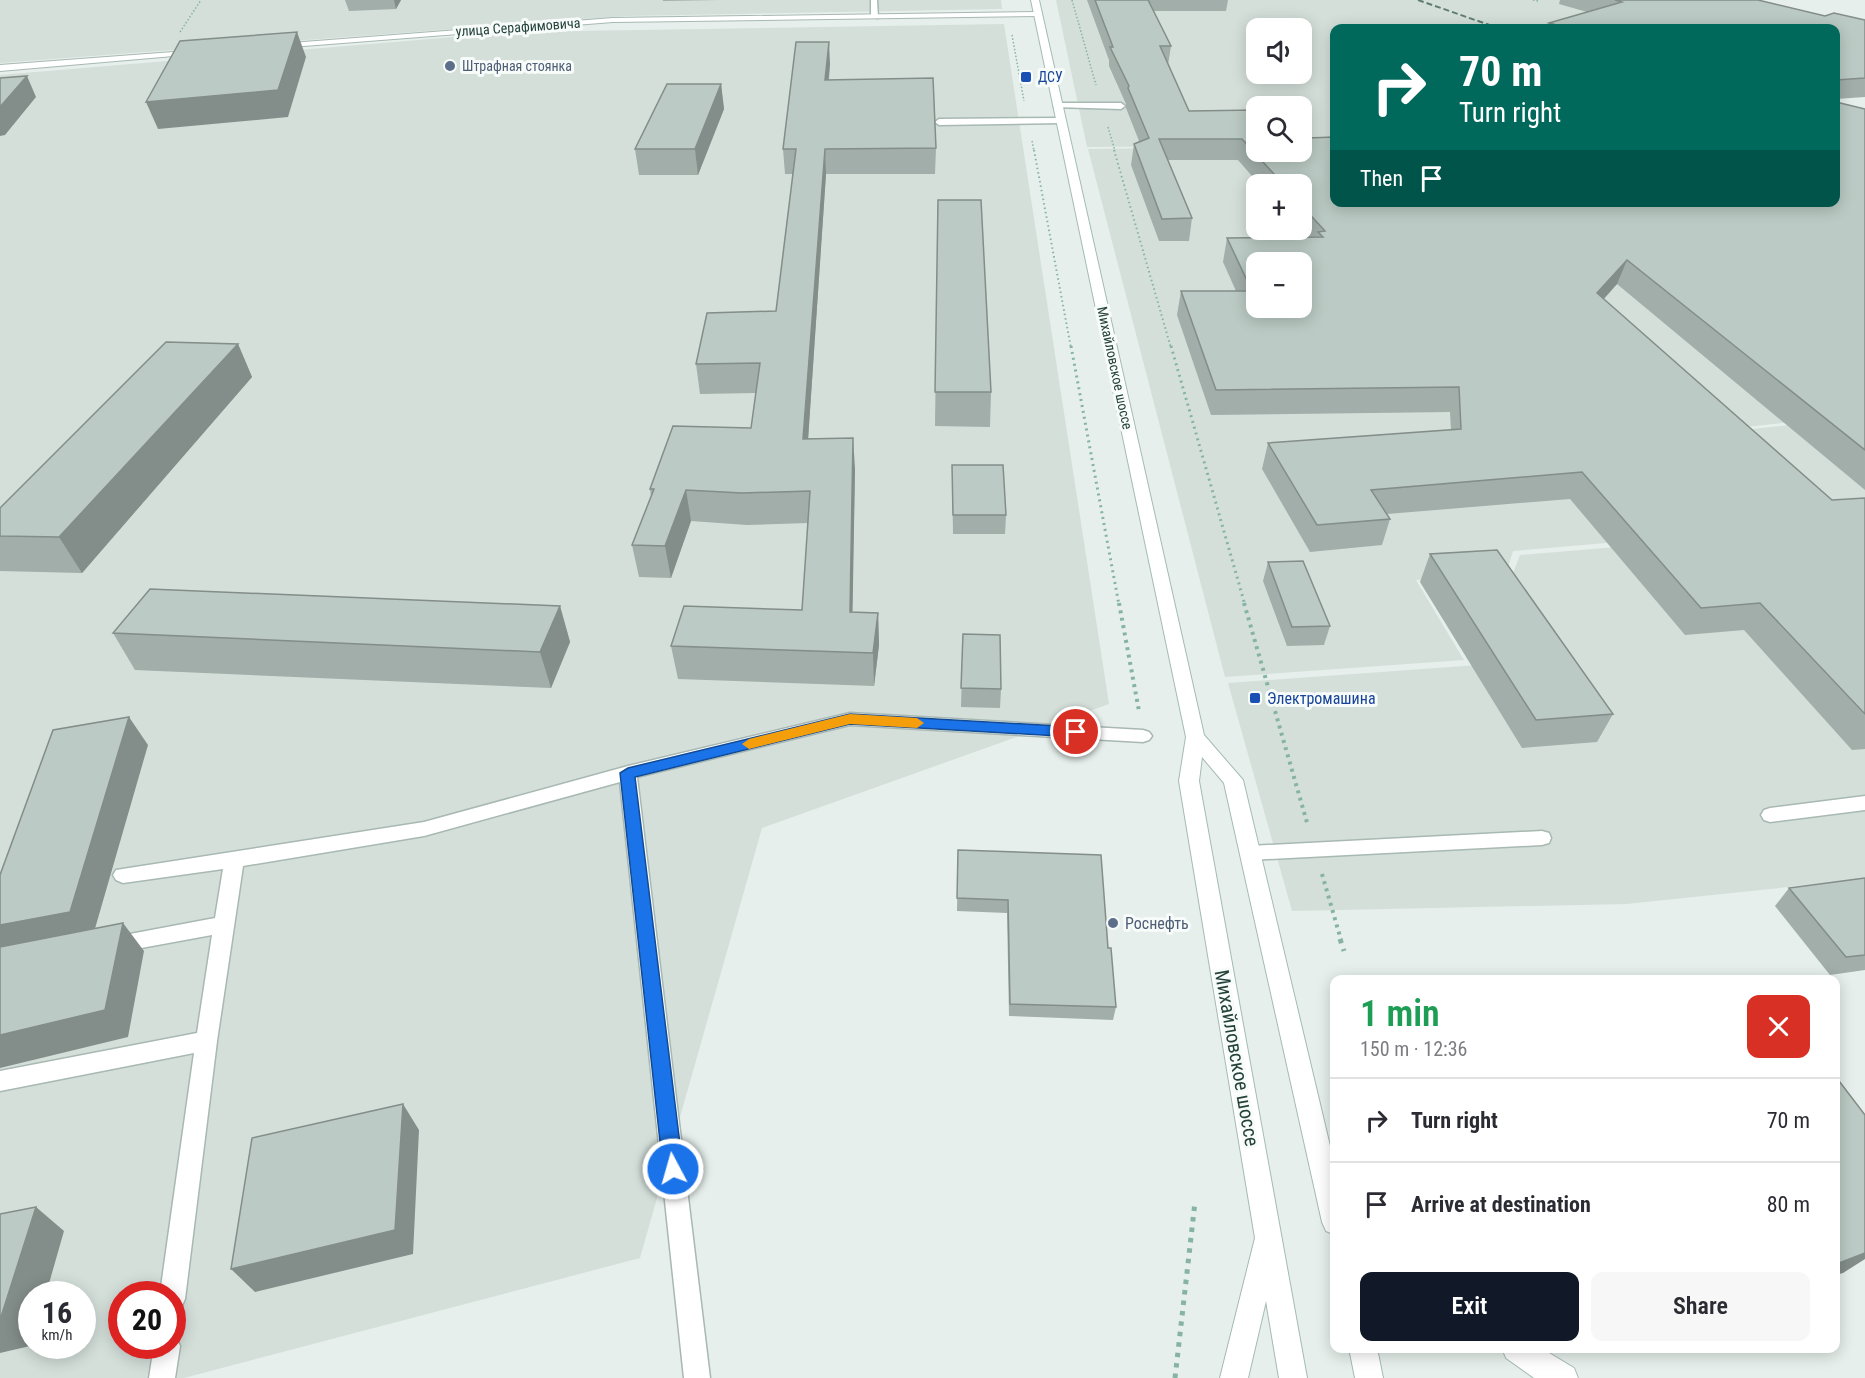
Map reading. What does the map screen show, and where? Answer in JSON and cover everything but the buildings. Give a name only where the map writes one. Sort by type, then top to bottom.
[{"type":"main road","name":"Михайловское шоссе","points":[[1035,0],[1195,737],[1189,782],[1293,1378]]},
{"type":"main road","name":"улица Серафимовича","points":[[270,46],[613,20],[1037,14]]},
{"type":"main road","points":[[0,68],[212,51]]},
{"type":"main road","name":"Михайловское шоссе","points":[[1195,737],[1233,780],[1330,1200]]},
{"type":"main road","points":[[1317,1141],[1330,1160]]},
{"type":"main road","points":[[1234,1378],[1267,1239]]},
{"type":"main road","points":[[1364,1353],[1369,1378]]},
{"type":"main road","points":[[1523,1353],[1548,1371],[1564,1378]]},
{"type":"lane","points":[[874,0],[875,16]]},
{"type":"lane","points":[[1057,105],[1121,106]]},
{"type":"lane","points":[[939,122],[1060,121]]},
{"type":"lane","points":[[123,875],[234,860],[424,829],[628,773],[850,719],[1143,736]]},
{"type":"lane","points":[[628,773],[697,1378]]},
{"type":"lane","points":[[1770,815],[1865,803]]},
{"type":"lane","points":[[1250,853],[1542,838]]},
{"type":"lane","points":[[174,1281],[206,1041],[234,860]]},
{"type":"lane","points":[[90,950],[225,924]]},
{"type":"lane","points":[[0,1081],[206,1041]]},
{"type":"lane","points":[[162,1378],[164,1359]]},
{"type":"path","points":[[165,55],[201,0]]},
{"type":"path","points":[[1072,0],[1344,951]]},
{"type":"path","points":[[1533,0],[1538,1]]},
{"type":"path","points":[[1012,32],[1143,736]]},
{"type":"path","points":[[1175,1378],[1195,1202]]},
{"type":"shaded area","points":[[0,0],[1001,0],[1002,9],[626,16],[0,63]]},
{"type":"shaded area","points":[[1056,0],[1700,0],[1802,24],[1330,24],[1330,143],[1312,144],[1312,96],[1246,96],[1246,146],[1087,147]]},
{"type":"shaded area","points":[[1004,24],[1109,704],[762,828],[640,1258],[184,1378],[0,1378],[0,75],[513,32]]},
{"type":"shaded area","points":[[1246,147],[1246,162],[1309,162],[1330,194],[1330,207],[1837,207],[1865,414],[1718,430],[1819,525],[1513,551],[1506,574],[1416,580],[1464,660],[1225,677],[1088,149]]},
{"type":"shaded area","points":[[1865,417],[1865,879],[1626,904],[1292,911],[1228,683],[1478,665],[1520,555],[1831,529],[1724,432]]},
{"type":"railway","points":[[1418,0],[1487,24]]},
{"type":"slow traffic","points":[[749,744],[850,719],[917,723]]},
{"type":"place","name":"Штрафная стоянка","points":[[450,66]]},
{"type":"place","name":"ДСУ","points":[[1026,77]]},
{"type":"place","name":"Электромашина","points":[[1255,698]]},
{"type":"place","name":"Роснефть","points":[[1113,923]]},
{"type":"route","points":[[673,1169],[628,773],[850,719],[1076,732]]}]
